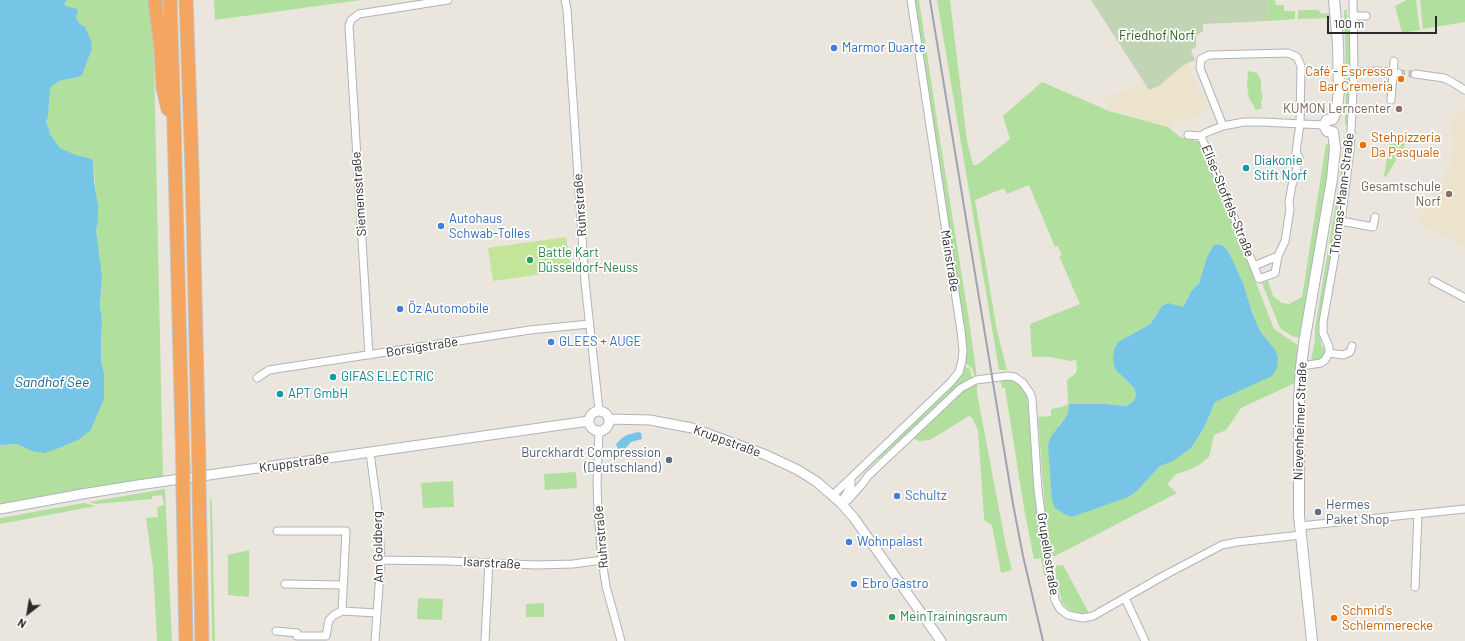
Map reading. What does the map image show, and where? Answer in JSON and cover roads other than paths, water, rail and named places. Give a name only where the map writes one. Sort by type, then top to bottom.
[{"type":"highway","points":[[155,0],[164,91],[168,109],[174,123]]},
{"type":"highway","points":[[170,0],[183,470],[186,641]]},
{"type":"highway","points":[[186,0],[192,162],[202,641]]},
{"type":"main road","name":"Nievenheimer Straße","points":[[1312,641],[1298,487],[1298,400],[1301,364],[1332,179],[1335,148],[1333,132],[1338,126],[1336,121],[1333,119],[1337,107],[1339,91],[1338,44],[1334,0]]},
{"type":"main road","points":[[1333,119],[1327,120],[1324,125],[1327,131],[1333,132]]},
{"type":"street","name":"Siemensstraße","points":[[369,355],[349,32],[351,20],[359,14],[448,0]]},
{"type":"street","name":"Ruhrstraße","points":[[565,0],[567,9],[585,282],[599,410]]},
{"type":"street","name":"Mainstraße","points":[[833,495],[951,382],[959,372],[962,361],[963,350],[961,331],[911,0]]},
{"type":"street","name":"Thomas-Mann-Straße","points":[[1329,353],[1329,347],[1323,332],[1323,322],[1341,222],[1350,150],[1354,72],[1353,0]]},
{"type":"street","points":[[1353,16],[1366,16]]},
{"type":"street","points":[[1223,126],[1200,68],[1200,61],[1205,56],[1288,53],[1295,56],[1299,60],[1301,66],[1300,124],[1296,152],[1299,157],[1296,177],[1292,185],[1289,202],[1290,208],[1285,241],[1278,256],[1276,273],[1259,279],[1254,266],[1278,256]]},
{"type":"street","points":[[1391,100],[1396,73],[1394,61]]},
{"type":"street","points":[[1354,72],[1378,71],[1396,73]]},
{"type":"street","points":[[1415,74],[1444,78],[1465,90]]},
{"type":"street","name":"Elise-Stoffels-Straße","points":[[1188,135],[1201,136],[1223,126],[1258,122],[1324,125]]},
{"type":"street","name":"Elise-Stoffels-Straße","points":[[1201,136],[1254,266]]},
{"type":"street","points":[[1341,222],[1373,230],[1375,217]]},
{"type":"street","points":[[1433,281],[1465,298]]},
{"type":"street","name":"Borsigstraße","points":[[257,378],[269,370],[530,330],[589,324]]},
{"type":"street","points":[[1301,364],[1321,364],[1329,353],[1341,355],[1346,354],[1350,352],[1352,346]]},
{"type":"street","name":"Grupellostraße","points":[[868,476],[961,388],[976,380],[1000,376],[1020,380],[1026,386],[1032,399],[1038,490],[1045,545],[1057,605],[1068,615],[1078,618],[1098,614],[1165,575],[1222,546],[1301,530],[1465,509]]},
{"type":"street","points":[[599,410],[605,412],[610,419],[608,426],[599,431],[592,429],[589,421],[590,415],[599,410]]},
{"type":"street","name":"Kruppstraße","points":[[610,419],[663,422],[702,431],[782,462],[812,479],[833,495]]},
{"type":"street","name":"Kruppstraße","points":[[0,509],[138,485],[589,421]]},
{"type":"street","name":"Ruhrstraße","points":[[599,431],[598,498],[602,560],[606,586],[621,641]]},
{"type":"street","name":"Am Goldberg","points":[[370,453],[378,512],[381,560],[375,641]]},
{"type":"street","points":[[851,478],[860,479],[868,476]]},
{"type":"street","points":[[842,503],[848,500],[868,476]]},
{"type":"street","name":"Mainstraße","points":[[842,503],[851,486],[851,478]]},
{"type":"street","points":[[833,495],[842,503],[854,518],[942,641]]},
{"type":"street","points":[[1415,587],[1418,514]]},
{"type":"street","points":[[277,531],[346,531],[342,611]]},
{"type":"street","name":"Isarstraße","points":[[381,560],[489,562],[536,565],[573,564],[602,560]]},
{"type":"street","points":[[485,641],[489,562]]},
{"type":"street","points":[[285,584],[343,585]]},
{"type":"street","points":[[1125,598],[1145,641]]},
{"type":"street","points":[[276,631],[297,633],[297,636],[326,639],[329,620],[334,615],[342,611],[377,613]]},
{"type":"water","name":"Sandhof See","points":[[0,0],[67,0],[64,4],[66,6],[75,8],[78,11],[76,18],[80,24],[85,27],[91,40],[92,48],[82,75],[59,81],[50,88],[48,117],[46,122],[49,133],[60,148],[93,160],[94,181],[98,207],[98,222],[96,230],[102,275],[100,306],[102,320],[101,361],[104,373],[104,399],[91,430],[78,440],[44,453],[32,451],[17,444],[0,445]]},
{"type":"water","points":[[1217,244],[1222,245],[1228,251],[1233,261],[1243,283],[1260,331],[1276,351],[1278,360],[1277,368],[1272,376],[1215,402],[1204,428],[1191,448],[1173,461],[1160,466],[1137,491],[1128,497],[1072,517],[1066,515],[1055,508],[1052,501],[1048,446],[1050,438],[1068,413],[1069,404],[1106,404],[1126,406],[1134,401],[1136,395],[1134,388],[1115,369],[1113,359],[1114,349],[1118,342],[1150,324],[1162,306],[1169,303],[1183,307],[1192,290],[1199,283],[1210,251],[1213,246]]},
{"type":"water","points":[[638,432],[641,433],[642,439],[631,442],[622,452],[618,449],[616,444],[622,438]]},
{"type":"tunnel","points":[[1398,73],[1415,74]]},
{"type":"railway","points":[[930,0],[1013,504],[1023,556],[1043,641]]},
{"type":"place","name":"Marmor Duarte","points":[[834,48]]},
{"type":"place","name":"Café - Espresso Bar Cremeria","points":[[1401,79]]},
{"type":"place","name":"KUMON Lerncenter","points":[[1399,109]]},
{"type":"place","name":"Stehpizzeria Da Pasquale","points":[[1363,145]]},
{"type":"place","name":"Diakonie Stift Norf","points":[[1246,168]]},
{"type":"place","name":"Gesamtschule Norf","points":[[1449,194]]},
{"type":"place","name":"Autohaus Schwab-Tolles","points":[[441,226]]},
{"type":"place","name":"Battle Kart Düsseldorf-Neuss","points":[[530,260]]},
{"type":"place","name":"Öz Automobile","points":[[400,309]]},
{"type":"place","name":"GLEES + AUGE","points":[[551,342]]},
{"type":"place","name":"GIFAS ELECTRIC","points":[[333,377]]},
{"type":"place","name":"APT GmbH","points":[[280,394]]},
{"type":"place","name":"Burckhardt Compression (Deutschland)","points":[[669,460]]},
{"type":"place","name":"Schultz","points":[[897,496]]},
{"type":"place","name":"Hermes Paket Shop","points":[[1318,512]]},
{"type":"place","name":"Wohnpalast","points":[[849,542]]},
{"type":"place","name":"Ebro Gastro","points":[[854,584]]},
{"type":"place","name":"MeinTrainingsraum","points":[[892,617]]},
{"type":"place","name":"Schmid's Schlemmerecke","points":[[1334,618]]},
{"type":"park label","name":"Friedhof Norf","points":[[1157,36]]}]
